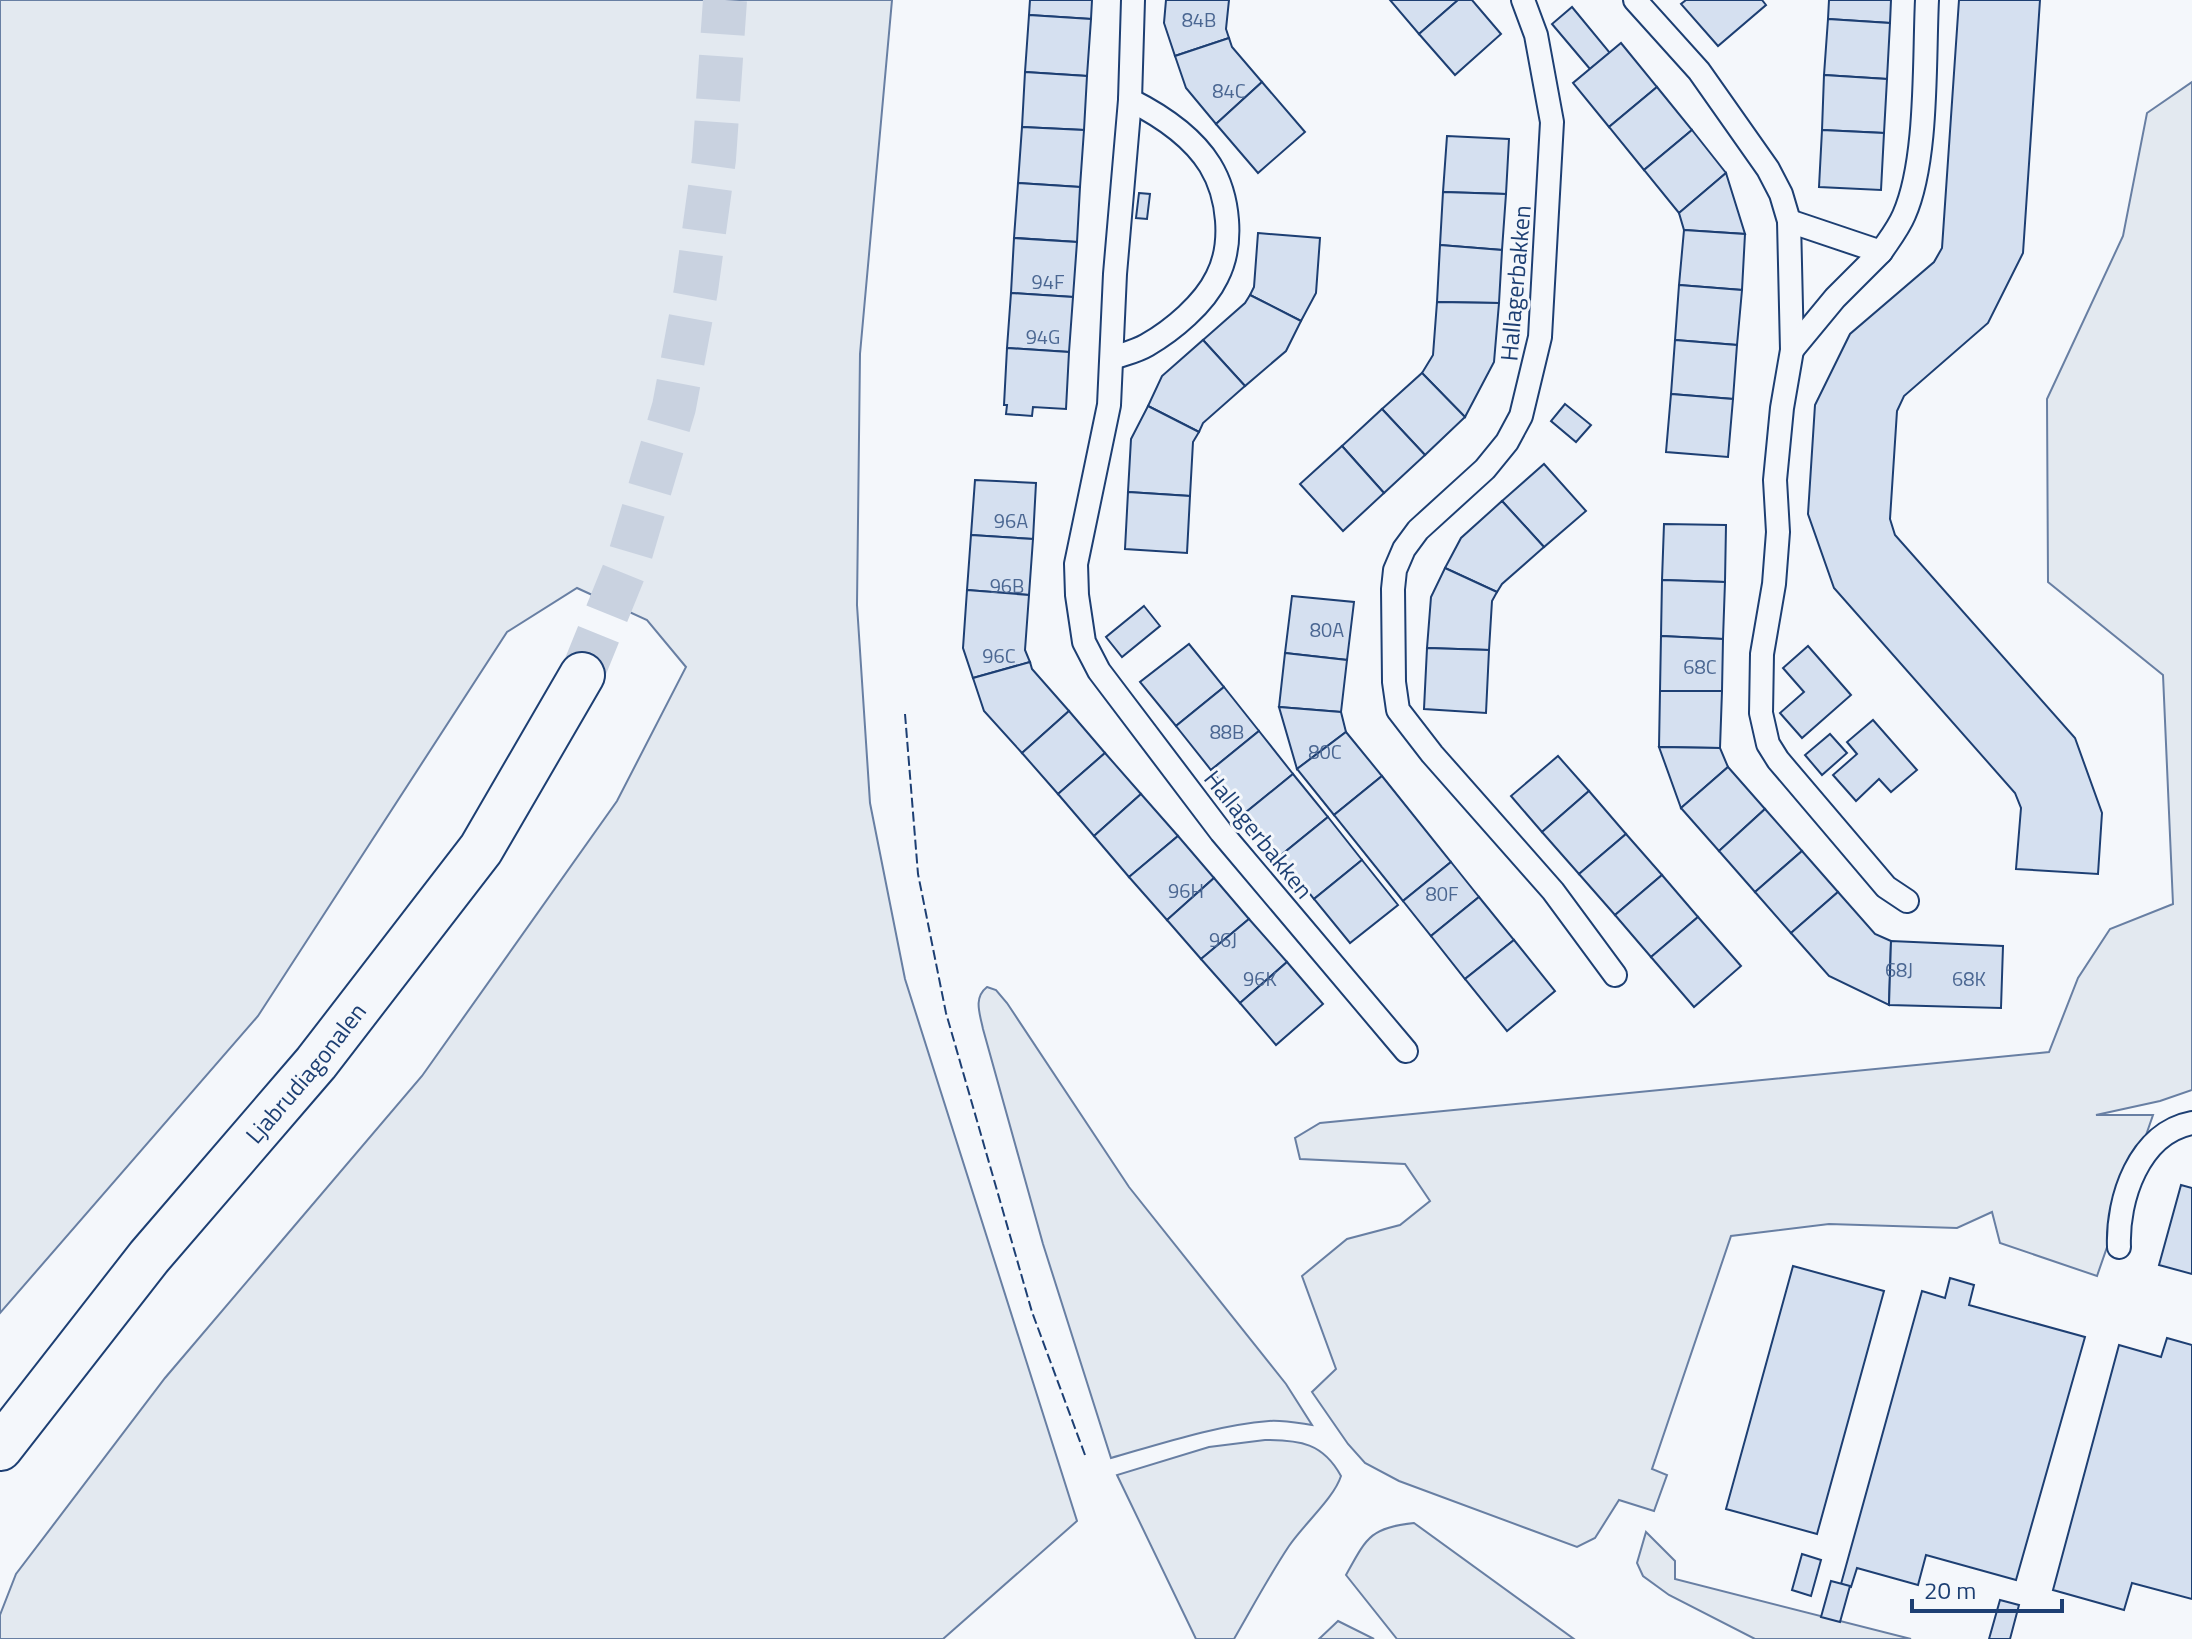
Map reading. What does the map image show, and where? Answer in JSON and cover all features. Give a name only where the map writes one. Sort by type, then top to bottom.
[{"type":"main road","name":"Ljabrudiagonalen","points":[[0,1448],[149,1257],[316,1063],[481,849],[582,675]]},
{"type":"lane","name":"Hallagerbakken","points":[[1133,0],[1130,100],[1115,274],[1109,405],[1076,564],[1084,642],[1099,671],[1221,832],[1406,1051]]},
{"type":"lane","name":"Hallagerbakken","points":[[1523,0],[1536,35],[1552,122],[1540,337],[1521,416],[1507,442],[1485,469],[1418,530],[1404,549],[1395,570],[1394,682],[1398,710],[1432,754],[1553,891],[1615,975]]},
{"type":"lane","points":[[1635,0],[1699,71],[1768,169],[1781,194],[1789,221],[1792,350],[1775,480],[1778,532],[1774,584],[1762,654],[1763,723],[1768,744],[1778,760],[1886,887],[1907,901]]},
{"type":"lane","points":[[1792,350],[1835,298],[1881,252],[1905,212],[1920,138],[1927,0]]},
{"type":"lane","points":[[1113,358],[1147,345],[1202,300],[1218,276],[1226,244],[1224,195],[1209,162],[1163,117],[1130,100]]},
{"type":"lane","points":[[1789,221],[1881,252]]},
{"type":"lane","points":[[2119,1247],[2124,1201],[2132,1178],[2150,1145],[2172,1130],[2192,1123]]},
{"type":"shaded area","points":[[0,0],[892,0],[860,354],[857,605],[870,803],[905,979],[1077,1521],[943,1639],[0,1639],[0,1615],[16,1574],[165,1378],[422,1076],[617,801],[686,667],[647,620],[577,588],[507,632],[258,1016],[0,1313]]},
{"type":"shaded area","points":[[2192,82],[2192,1090],[2160,1101],[2096,1115],[2153,1115],[2097,1276],[2000,1243],[1992,1212],[1957,1228],[1829,1224],[1731,1236],[1652,1469],[1667,1475],[1654,1511],[1619,1500],[1595,1538],[1577,1547],[1399,1481],[1365,1463],[1312,1392],[1336,1369],[1302,1276],[1347,1239],[1400,1225],[1430,1201],[1405,1164],[1300,1159],[1295,1138],[1320,1123],[2049,1052],[2078,978],[2110,929],[2173,904],[2163,675],[2048,582],[2047,399],[2123,236],[2147,113]]},
{"type":"shaded area","points":[[987,987],[996,990],[1007,1003],[1129,1187],[1286,1384],[1312,1425],[1269,1421],[1229,1426],[1111,1458],[1043,1244],[983,1029],[979,1001]]},
{"type":"shaded area","points":[[1265,1440],[1300,1443],[1318,1450],[1341,1476],[1332,1493],[1289,1546],[1234,1639],[1196,1639],[1117,1475],[1209,1447]]},
{"type":"shaded area","points":[[1414,1523],[1574,1639],[1397,1639],[1346,1575],[1371,1537],[1388,1528]]},
{"type":"shaded area","points":[[1646,1532],[1675,1561],[1675,1579],[1911,1639],[1755,1639],[1669,1595],[1643,1576],[1637,1563]]},
{"type":"shaded area","points":[[1338,1621],[1374,1639],[1319,1639]]},
{"type":"building","points":[[1030,0],[1092,0],[1091,19],[1029,15]]},
{"type":"building","points":[[1166,0],[1229,0],[1226,29],[1229,38],[1175,56],[1164,23]]},
{"type":"building","points":[[1390,0],[1458,0],[1419,34]]},
{"type":"building","points":[[1458,0],[1472,0],[1501,34],[1455,75],[1419,34]]},
{"type":"building","points":[[1686,0],[1762,0],[1766,5],[1718,46],[1681,4]]},
{"type":"building","points":[[1829,0],[1891,0],[1890,23],[1828,19]]},
{"type":"building","points":[[1959,0],[2040,0],[2023,253],[1988,323],[1904,396],[1897,411],[1890,519],[1895,535],[2075,738],[2102,813],[2098,874],[2016,869],[2021,808],[2015,793],[1834,588],[1808,514],[1815,405],[1850,334],[1934,262],[1942,248]]},
{"type":"building","points":[[1572,7],[1610,53],[1590,69],[1552,24]]},
{"type":"building","points":[[1029,15],[1091,19],[1087,76],[1025,72]]},
{"type":"building","points":[[1828,19],[1890,23],[1887,79],[1824,75]]},
{"type":"building","points":[[1229,38],[1232,47],[1262,82],[1216,124],[1186,88],[1175,56]]},
{"type":"building","points":[[1621,43],[1657,87],[1609,127],[1573,83]]},
{"type":"building","points":[[1025,72],[1087,76],[1084,130],[1022,127]]},
{"type":"building","points":[[1824,75],[1887,79],[1884,133],[1822,130]]},
{"type":"building","points":[[1262,82],[1305,132],[1258,173],[1216,124]]},
{"type":"building","points":[[1657,87],[1692,130],[1644,170],[1609,127]]},
{"type":"building","points":[[1022,127],[1084,130],[1080,187],[1018,183]]},
{"type":"building","points":[[1692,130],[1726,173],[1679,213],[1644,170]]},
{"type":"building","points":[[1822,130],[1884,133],[1881,190],[1819,187]]},
{"type":"building","points":[[1447,136],[1509,139],[1506,194],[1443,192]]},
{"type":"building","points":[[1726,173],[1745,234],[1684,230],[1679,213]]},
{"type":"building","points":[[1018,183],[1080,187],[1077,242],[1014,238]]},
{"type":"building","points":[[1443,192],[1506,194],[1502,250],[1440,245]]},
{"type":"building","points":[[1139,193],[1150,194],[1147,219],[1136,218]]},
{"type":"building","points":[[1684,230],[1745,234],[1742,290],[1679,285]]},
{"type":"building","points":[[1258,233],[1320,238],[1316,293],[1301,321],[1250,295],[1254,287]]},
{"type":"building","points":[[1014,238],[1077,242],[1073,297],[1011,293]]},
{"type":"building","points":[[1440,245],[1502,250],[1499,303],[1437,302]]},
{"type":"building","points":[[1679,285],[1742,290],[1737,345],[1675,340]]},
{"type":"building","points":[[1011,293],[1073,297],[1069,352],[1007,348]]},
{"type":"building","points":[[1250,295],[1301,321],[1286,351],[1245,386],[1203,340]]},
{"type":"building","points":[[1437,302],[1499,303],[1494,362],[1465,417],[1422,373],[1433,355]]},
{"type":"building","points":[[1203,340],[1245,386],[1203,423],[1199,432],[1148,406],[1162,376]]},
{"type":"building","points":[[1675,340],[1737,345],[1733,399],[1671,394]]},
{"type":"building","points":[[1007,348],[1069,352],[1066,409],[1033,407],[1032,416],[1006,414]]},
{"type":"building","points":[[1422,373],[1465,417],[1425,455],[1382,409]]},
{"type":"building","points":[[1671,394],[1733,399],[1728,457],[1666,452]]},
{"type":"building","points":[[1565,404],[1591,425],[1576,442],[1551,421]]},
{"type":"building","points":[[1148,406],[1199,432],[1193,442],[1190,496],[1128,492],[1131,439]]},
{"type":"building","points":[[1382,409],[1425,455],[1384,493],[1342,446]]},
{"type":"building","points":[[1342,446],[1384,493],[1343,531],[1300,484]]},
{"type":"building","points":[[1544,464],[1586,511],[1544,547],[1502,501]]},
{"type":"building","points":[[975,480],[1036,483],[1033,539],[971,535]]},
{"type":"building","points":[[1128,492],[1190,496],[1187,553],[1125,549]]},
{"type":"building","points":[[1502,501],[1544,547],[1497,592],[1445,568],[1461,538]]},
{"type":"building","points":[[1664,524],[1726,525],[1725,582],[1662,580]]},
{"type":"building","points":[[971,535],[1033,539],[1029,595],[967,590]]},
{"type":"building","points":[[1445,568],[1497,592],[1492,601],[1489,650],[1427,648],[1431,597]]},
{"type":"building","points":[[1662,580],[1725,582],[1723,639],[1661,636]]},
{"type":"building","points":[[967,590],[1029,595],[1025,650],[1030,662],[973,678],[963,648]]},
{"type":"building","points":[[1292,596],[1354,602],[1347,660],[1285,653]]},
{"type":"building","points":[[1144,606],[1160,626],[1122,657],[1106,637]]},
{"type":"building","points":[[1661,636],[1723,639],[1722,691],[1660,691]]},
{"type":"building","points":[[1189,644],[1224,687],[1176,726],[1140,682]]},
{"type":"building","points":[[1808,646],[1851,695],[1802,738],[1780,713],[1804,692],[1783,668]]},
{"type":"building","points":[[1427,648],[1489,650],[1486,713],[1424,709]]},
{"type":"building","points":[[1285,653],[1347,660],[1341,712],[1279,707]]},
{"type":"building","points":[[1030,662],[1032,669],[1069,711],[1022,753],[984,711],[973,678]]},
{"type":"building","points":[[1224,687],[1259,731],[1211,770],[1176,726]]},
{"type":"building","points":[[1660,691],[1722,691],[1720,748],[1659,747]]},
{"type":"building","points":[[1279,707],[1341,712],[1346,732],[1297,769]]},
{"type":"building","points":[[1069,711],[1105,753],[1058,794],[1022,753]]},
{"type":"building","points":[[1873,720],[1917,770],[1891,792],[1879,779],[1856,801],[1833,775],[1857,754],[1847,742]]},
{"type":"building","points":[[1259,731],[1293,774],[1245,813],[1211,770]]},
{"type":"building","points":[[1346,732],[1382,776],[1334,815],[1297,769]]},
{"type":"building","points":[[1830,734],[1847,753],[1822,775],[1805,755]]},
{"type":"building","points":[[1659,747],[1720,748],[1728,767],[1681,808]]},
{"type":"building","points":[[1105,753],[1141,794],[1094,836],[1058,794]]},
{"type":"building","points":[[1558,756],[1589,791],[1542,832],[1511,796]]},
{"type":"building","points":[[1728,767],[1765,809],[1719,851],[1681,808]]},
{"type":"building","points":[[1293,774],[1328,817],[1280,856],[1245,813]]},
{"type":"building","points":[[1382,776],[1451,862],[1403,901],[1334,815]]},
{"type":"building","points":[[1589,791],[1626,834],[1579,874],[1542,832]]},
{"type":"building","points":[[1141,794],[1178,836],[1129,877],[1094,836]]},
{"type":"building","points":[[1765,809],[1802,851],[1755,892],[1719,851]]},
{"type":"building","points":[[1328,817],[1362,860],[1314,899],[1280,856]]},
{"type":"building","points":[[1626,834],[1662,875],[1615,915],[1579,874]]},
{"type":"building","points":[[1178,836],[1214,878],[1167,920],[1129,877]]},
{"type":"building","points":[[1802,851],[1838,892],[1791,933],[1755,892]]},
{"type":"building","points":[[1362,860],[1398,905],[1350,943],[1314,899]]},
{"type":"building","points":[[1451,862],[1479,897],[1431,936],[1403,901]]},
{"type":"building","points":[[1662,875],[1698,917],[1651,957],[1615,915]]},
{"type":"building","points":[[1214,878],[1249,919],[1201,959],[1167,920]]},
{"type":"building","points":[[1838,892],[1875,934],[1891,941],[1889,1005],[1829,976],[1791,933]]},
{"type":"building","points":[[1479,897],[1514,940],[1465,979],[1431,936]]},
{"type":"building","points":[[1698,917],[1741,966],[1694,1007],[1651,957]]},
{"type":"building","points":[[1249,919],[1287,962],[1240,1003],[1201,959]]},
{"type":"building","points":[[1514,940],[1555,991],[1507,1031],[1465,979]]},
{"type":"building","points":[[1891,941],[2003,946],[2001,1008],[1889,1005]]},
{"type":"building","points":[[1287,962],[1323,1004],[1276,1045],[1240,1003]]},
{"type":"building","points":[[2181,1185],[2192,1188],[2192,1274],[2159,1265]]},
{"type":"building","points":[[1793,1266],[1884,1291],[1817,1534],[1726,1509]]},
{"type":"building","points":[[1950,1278],[1974,1285],[1969,1305],[2085,1337],[2016,1580],[1926,1555],[1918,1585],[1857,1568],[1851,1587],[1841,1584],[1922,1291],[1945,1298]]},
{"type":"building","points":[[2167,1338],[2192,1345],[2192,1599],[2132,1583],[2124,1610],[2053,1590],[2119,1345],[2161,1357]]},
{"type":"building","points":[[1802,1554],[1821,1560],[1811,1596],[1792,1590]]},
{"type":"building","points":[[1831,1581],[1850,1586],[1840,1622],[1821,1617]]},
{"type":"building","points":[[2000,1600],[2019,1605],[2010,1639],[1989,1639]]},
{"type":"tunnel","points":[[582,675],[629,559],[674,407],[696,290],[714,159],[725,0]]},
{"type":"fence","points":[[905,714],[918,874],[946,1013],[1032,1312],[1085,1455]]}]
